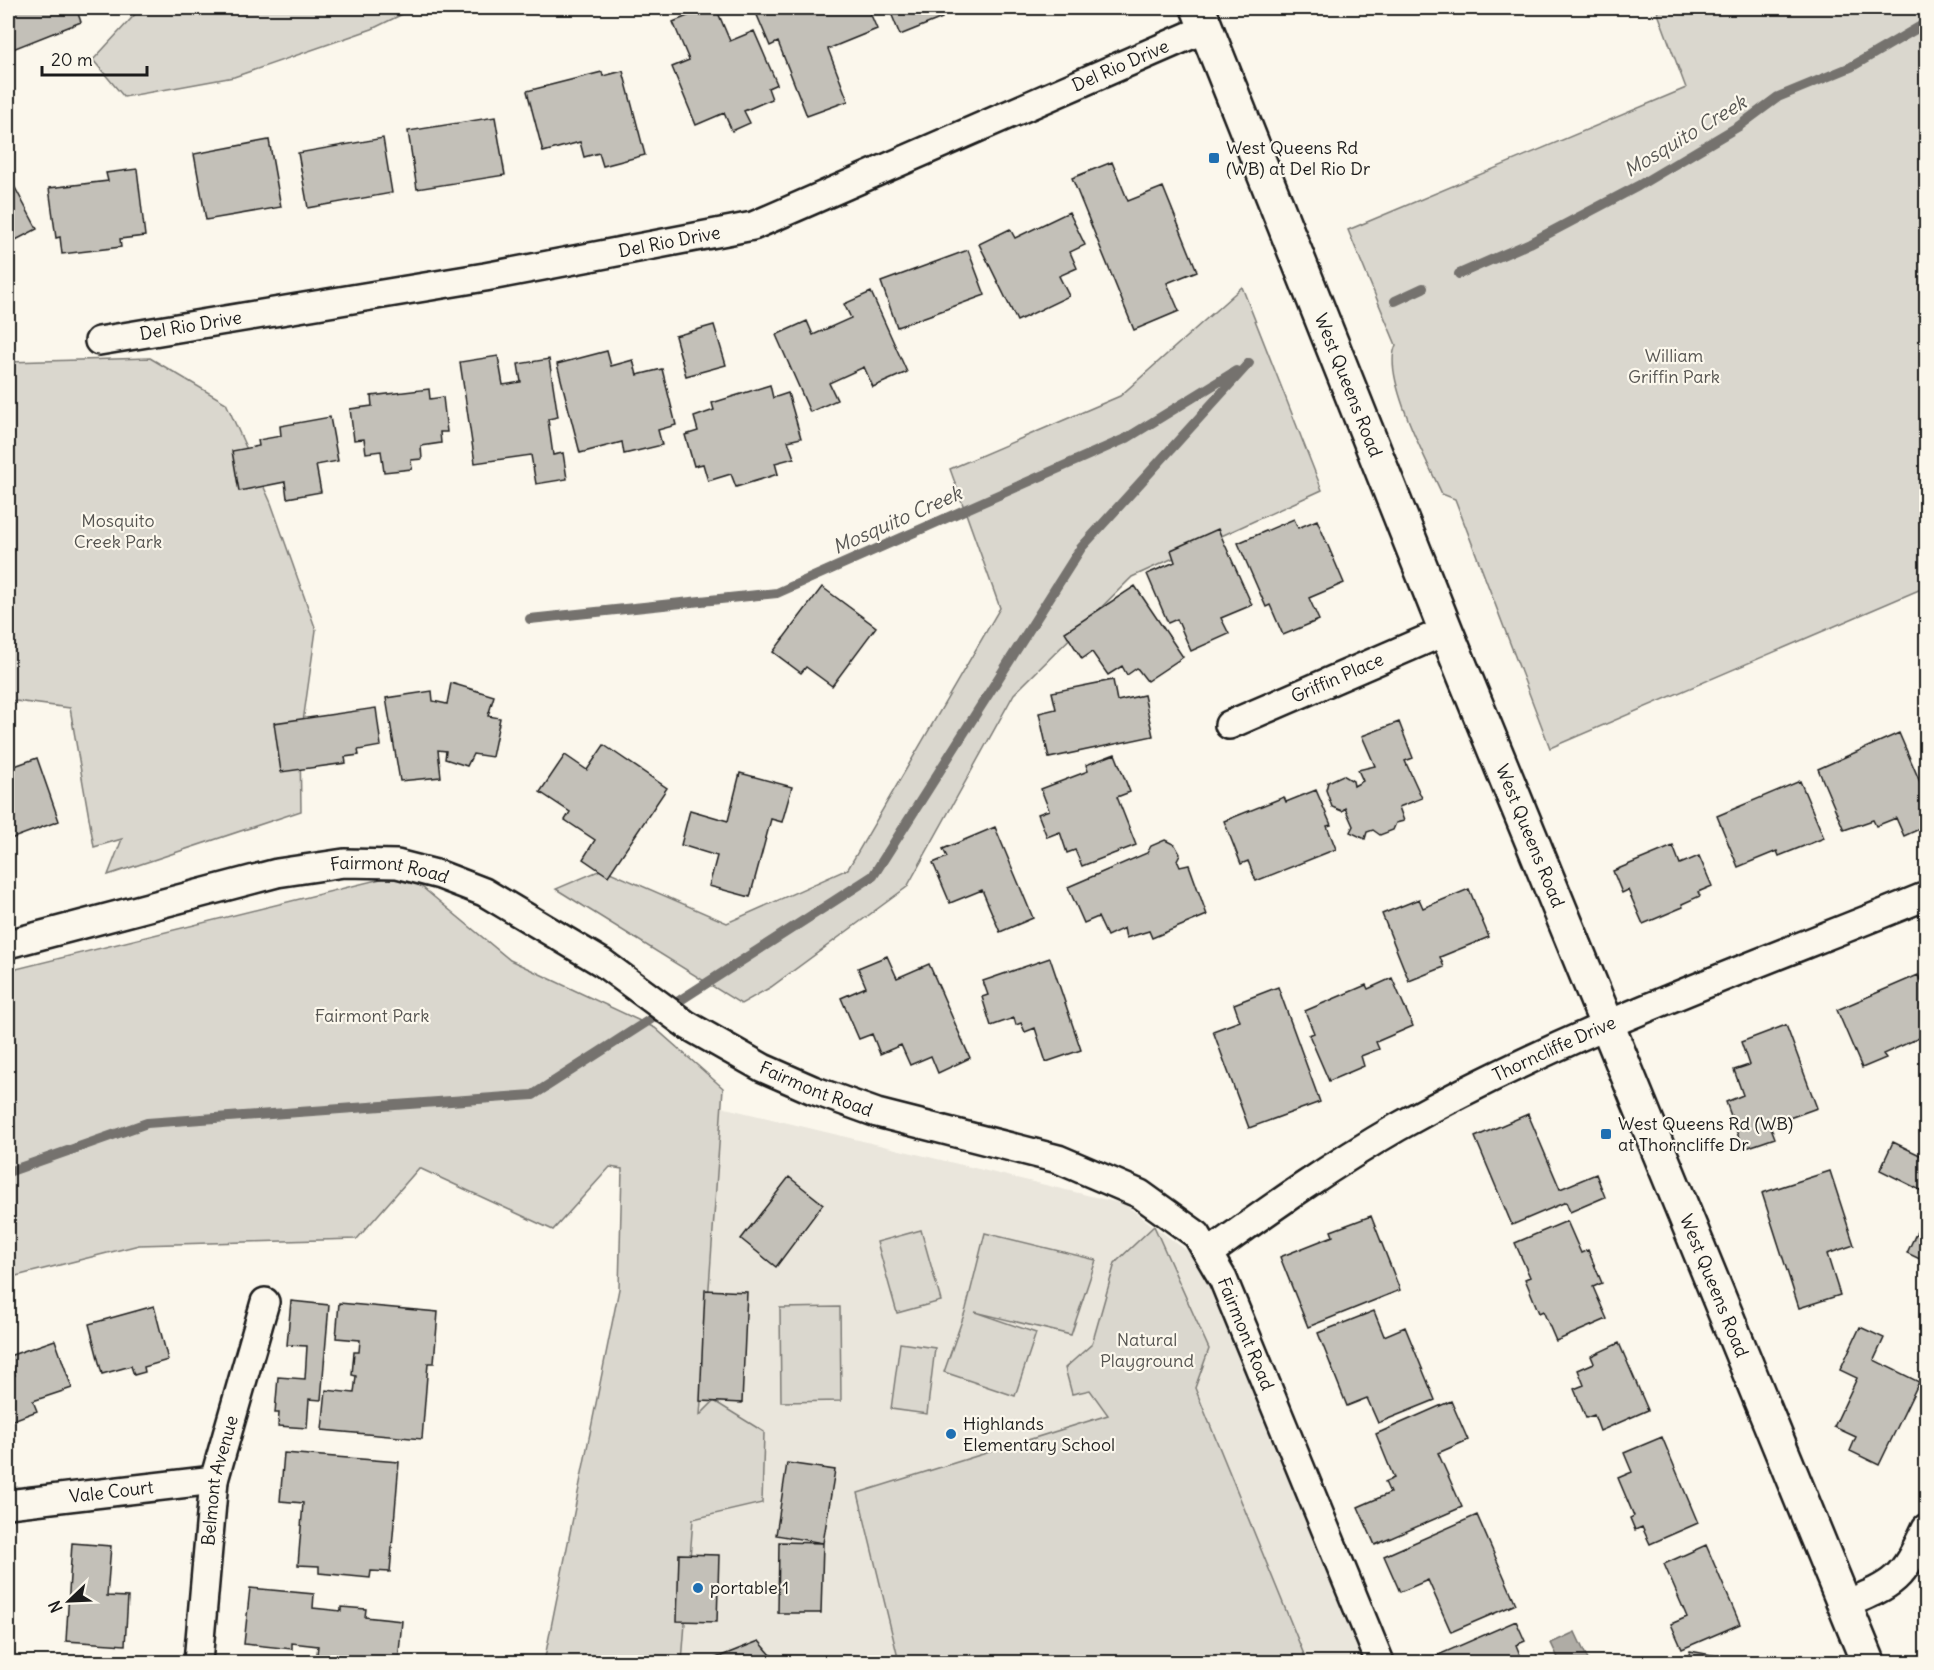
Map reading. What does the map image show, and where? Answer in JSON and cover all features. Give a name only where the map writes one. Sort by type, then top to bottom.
[{"type":"main road","name":"West Queens Road","points":[[1203,18],[1446,631],[1868,1662]]},
{"type":"street","name":"Del Rio Drive","points":[[99,341],[486,277],[753,226],[1203,18]]},
{"type":"street","name":"Griffin Place","points":[[1229,725],[1446,631]]},
{"type":"street","name":"Fairmont Road","points":[[8,944],[277,873],[344,863],[397,864],[440,875],[484,891],[630,981],[687,1025],[763,1068],[813,1090],[877,1113],[1058,1159],[1140,1194],[1197,1235],[1223,1279],[1380,1662]]},
{"type":"street","name":"Thorncliffe Drive","points":[[1209,1253],[1301,1186],[1400,1126],[1476,1086],[1608,1026],[1926,896]]},
{"type":"street","name":"Belmont Avenue","points":[[198,1662],[214,1480],[266,1302]]},
{"type":"street","name":"Vale Court","points":[[8,1504],[214,1480]]},
{"type":"street","points":[[1844,1605],[1888,1586],[1900,1576],[1926,1528]]},
{"type":"shaded area","name":"Highlands Elementary School","points":[[676,1096],[1124,1204],[1202,1262],[1365,1662],[608,1662]]},
{"type":"shaded area","points":[[1575,1632],[1589,1662],[1560,1662],[1551,1643]]},
{"type":"green space","points":[[141,8],[415,8],[372,29],[234,77],[124,97],[93,60]]},
{"type":"green space","name":"William Griffin Park","points":[[1656,8],[1926,8],[1926,587],[1550,748],[1455,499],[1442,494],[1408,419],[1395,377],[1393,359],[1396,345],[1348,230],[1686,88]]},
{"type":"green space","points":[[1242,287],[1322,490],[1132,577],[1014,694],[907,887],[771,987],[741,1004],[556,889],[603,869],[727,923],[848,869],[1000,608],[950,469],[1120,396]]},
{"type":"green space","name":"Mosquito Creek Park","points":[[150,358],[226,403],[271,503],[316,630],[300,743],[301,811],[108,875],[122,839],[94,847],[70,708],[8,700],[8,362]]},
{"type":"green space","name":"Fairmont Park","points":[[405,873],[510,960],[655,1028],[723,1088],[700,1415],[714,1401],[764,1432],[762,1503],[693,1519],[682,1662],[544,1662],[619,1289],[622,1169],[610,1167],[553,1230],[419,1168],[357,1239],[139,1245],[8,1278],[8,971]]},
{"type":"green space","name":"Natural Playground","points":[[1154,1226],[1209,1349],[1195,1388],[1307,1662],[899,1662],[858,1493],[1108,1415],[1090,1390],[1072,1394],[1065,1368],[1092,1344],[1115,1263]]},
{"type":"green space","points":[[921,1230],[941,1301],[897,1313],[877,1242]]},
{"type":"green space","points":[[985,1233],[1096,1260],[1071,1335],[975,1312],[1036,1333],[1015,1396],[944,1372],[966,1309]]},
{"type":"green space","points":[[840,1307],[841,1401],[781,1402],[780,1308]]},
{"type":"green space","points":[[900,1343],[935,1348],[927,1414],[891,1409]]},
{"type":"building","points":[[8,8],[76,8],[81,22],[8,51]]},
{"type":"building","points":[[707,8],[716,8],[730,41],[754,31],[777,84],[768,88],[772,99],[744,111],[750,123],[732,131],[724,113],[696,125],[672,67],[689,60],[673,22]]},
{"type":"building","points":[[754,8],[868,8],[877,29],[828,49],[848,101],[807,116],[778,42],[770,46]]},
{"type":"building","points":[[889,8],[941,8],[938,9],[942,18],[900,35]]},
{"type":"building","points":[[623,71],[645,155],[603,166],[599,153],[584,157],[580,142],[543,152],[527,91],[602,72],[603,76]]},
{"type":"building","points":[[495,117],[505,175],[417,189],[408,131]]},
{"type":"building","points":[[383,138],[392,193],[308,208],[298,153]]},
{"type":"building","points":[[269,140],[281,207],[206,220],[194,154]]},
{"type":"building","points":[[1112,162],[1128,201],[1163,187],[1197,271],[1167,283],[1179,311],[1134,330],[1072,178]]},
{"type":"building","points":[[137,169],[145,236],[120,239],[121,247],[62,254],[60,237],[56,238],[49,188],[108,181],[106,173]]},
{"type":"building","points":[[12,182],[37,229],[8,244],[8,184]]},
{"type":"building","points":[[1069,212],[1085,245],[1070,252],[1077,268],[1059,276],[1069,296],[1017,321],[979,244],[1010,229],[1015,238]]},
{"type":"building","points":[[968,250],[985,295],[897,327],[881,282]]},
{"type":"building","points":[[871,292],[907,372],[873,387],[864,367],[829,383],[837,400],[810,412],[776,335],[807,321],[813,335],[851,318],[844,304]]},
{"type":"building","points":[[714,325],[726,365],[686,376],[675,336]]},
{"type":"building","points":[[607,351],[611,366],[633,360],[637,375],[662,369],[676,425],[658,430],[662,445],[624,454],[622,442],[580,453],[557,364]]},
{"type":"building","points":[[498,356],[503,385],[521,382],[518,364],[549,359],[558,417],[548,419],[553,455],[563,453],[567,479],[536,484],[531,455],[475,463],[460,362]]},
{"type":"building","points":[[770,385],[773,398],[788,393],[801,438],[788,441],[794,458],[775,463],[778,474],[736,487],[731,474],[708,481],[703,464],[694,466],[685,435],[698,431],[694,417],[714,410],[712,403]]},
{"type":"building","points":[[429,389],[430,399],[443,397],[447,432],[440,432],[441,443],[421,446],[422,459],[411,460],[412,469],[384,472],[381,451],[366,453],[364,439],[354,440],[350,409],[372,406],[371,396]]},
{"type":"building","points":[[330,417],[338,461],[316,465],[321,492],[287,498],[285,482],[239,491],[232,451],[259,446],[258,440],[281,436],[280,426]]},
{"type":"building","points":[[1294,519],[1298,528],[1317,520],[1344,583],[1309,598],[1319,620],[1283,635],[1270,605],[1266,607],[1238,543]]},
{"type":"building","points":[[1218,529],[1252,605],[1221,618],[1229,634],[1191,651],[1177,619],[1168,623],[1147,574],[1175,562],[1171,550]]},
{"type":"building","points":[[1135,586],[1183,657],[1147,681],[1137,668],[1127,675],[1122,666],[1108,675],[1092,652],[1082,659],[1065,632]]},
{"type":"building","points":[[822,587],[876,627],[832,686],[806,667],[801,673],[773,652]]},
{"type":"building","points":[[1113,680],[1117,701],[1144,695],[1153,736],[1049,758],[1039,713],[1056,709],[1052,692]]},
{"type":"building","points":[[451,683],[494,696],[488,716],[500,718],[492,757],[473,754],[467,766],[445,759],[446,751],[438,750],[441,777],[400,781],[386,698],[432,691],[433,701],[447,704]]},
{"type":"building","points":[[376,708],[381,746],[358,750],[359,755],[345,757],[346,763],[281,772],[274,723]]},
{"type":"building","points":[[1399,722],[1413,758],[1405,761],[1422,798],[1399,807],[1404,821],[1396,823],[1393,830],[1380,835],[1373,830],[1367,832],[1365,839],[1350,832],[1353,826],[1345,808],[1342,811],[1332,807],[1326,790],[1328,782],[1343,775],[1353,781],[1354,786],[1363,781],[1358,770],[1375,766],[1362,736]]},
{"type":"building","points":[[1899,733],[1926,796],[1926,826],[1904,836],[1896,818],[1876,826],[1873,820],[1844,830],[1818,769]]},
{"type":"building","points":[[604,745],[667,788],[608,876],[583,859],[595,840],[565,820],[570,812],[540,792],[565,755],[587,770]]},
{"type":"building","points":[[1115,754],[1130,792],[1117,797],[1136,845],[1082,866],[1075,850],[1067,853],[1060,832],[1047,837],[1038,814],[1049,810],[1041,789],[1088,771],[1086,765]]},
{"type":"building","points":[[37,758],[59,821],[8,840],[8,764],[9,768]]},
{"type":"building","points":[[740,773],[792,787],[782,822],[771,819],[750,897],[709,886],[717,856],[681,845],[690,810],[728,821]]},
{"type":"building","points":[[1800,781],[1824,838],[1779,856],[1777,851],[1738,867],[1717,816]]},
{"type":"building","points":[[1316,790],[1331,825],[1327,826],[1336,849],[1256,881],[1248,861],[1241,864],[1224,821],[1284,797],[1286,802]]},
{"type":"building","points":[[995,827],[1033,918],[1000,932],[982,890],[950,903],[933,863],[947,857],[943,849]]},
{"type":"building","points":[[1165,840],[1175,845],[1180,854],[1177,860],[1180,867],[1189,865],[1207,915],[1152,938],[1149,931],[1126,938],[1124,928],[1107,936],[1098,917],[1084,923],[1068,887],[1147,853],[1151,846]]},
{"type":"building","points":[[1673,846],[1680,864],[1699,856],[1712,886],[1698,892],[1700,896],[1682,904],[1683,907],[1643,924],[1628,890],[1622,893],[1613,871]]},
{"type":"building","points":[[1469,889],[1489,937],[1440,957],[1444,967],[1409,981],[1382,914],[1419,899],[1423,908]]},
{"type":"building","points":[[887,956],[897,978],[929,964],[970,1058],[938,1073],[931,1056],[910,1065],[901,1045],[880,1054],[872,1034],[859,1039],[841,998],[866,987],[858,968]]},
{"type":"building","points":[[1050,958],[1081,1050],[1046,1062],[1035,1028],[1025,1032],[1021,1023],[1016,1025],[1014,1018],[991,1026],[982,997],[988,995],[983,981]]},
{"type":"building","points":[[1918,975],[1926,994],[1926,1035],[1883,1054],[1886,1058],[1862,1068],[1837,1010]]},
{"type":"building","points":[[1392,978],[1413,1026],[1376,1042],[1379,1049],[1361,1056],[1364,1066],[1329,1081],[1309,1035],[1314,1033],[1305,1011],[1366,985],[1368,989]]},
{"type":"building","points":[[1278,987],[1320,1102],[1249,1128],[1213,1031],[1240,1021],[1234,1004]]},
{"type":"building","points":[[1786,1025],[1817,1108],[1770,1125],[1775,1138],[1743,1149],[1726,1102],[1743,1095],[1734,1070],[1749,1065],[1741,1042]]},
{"type":"building","points":[[1528,1114],[1560,1189],[1596,1174],[1605,1197],[1570,1212],[1566,1202],[1512,1225],[1475,1137]]},
{"type":"building","points":[[1893,1142],[1926,1158],[1926,1193],[1880,1170]]},
{"type":"building","points":[[1830,1171],[1854,1245],[1827,1254],[1840,1295],[1799,1308],[1762,1193]]},
{"type":"building","points":[[789,1177],[823,1204],[776,1267],[741,1239]]},
{"type":"building","points":[[1926,1212],[1926,1262],[1907,1253]]},
{"type":"building","points":[[1371,1216],[1400,1290],[1308,1327],[1280,1257],[1333,1236],[1331,1231]]},
{"type":"building","points":[[1567,1221],[1581,1253],[1588,1250],[1602,1283],[1593,1287],[1607,1319],[1556,1341],[1543,1311],[1539,1313],[1525,1279],[1530,1277],[1515,1243]]},
{"type":"building","points":[[705,1290],[747,1292],[742,1403],[700,1401]]},
{"type":"building","points":[[291,1301],[329,1305],[321,1400],[309,1399],[307,1428],[278,1426],[279,1413],[275,1413],[278,1377],[305,1379],[307,1346],[287,1345]]},
{"type":"building","points":[[339,1303],[438,1312],[434,1363],[428,1363],[422,1439],[322,1430],[326,1390],[354,1393],[356,1376],[352,1375],[354,1352],[359,1352],[360,1340],[336,1338]]},
{"type":"building","points":[[154,1306],[168,1360],[144,1367],[145,1372],[134,1375],[131,1366],[102,1374],[89,1324]]},
{"type":"building","points":[[1374,1311],[1384,1336],[1405,1327],[1435,1400],[1378,1423],[1367,1398],[1347,1406],[1318,1333]]},
{"type":"building","points":[[1860,1327],[1884,1338],[1874,1360],[1919,1382],[1879,1465],[1850,1451],[1856,1437],[1834,1427],[1857,1378],[1840,1370]]},
{"type":"building","points":[[55,1340],[72,1388],[33,1401],[37,1411],[8,1422],[8,1378],[15,1375],[9,1356]]},
{"type":"building","points":[[1619,1343],[1648,1410],[1600,1431],[1594,1415],[1586,1418],[1574,1389],[1584,1385],[1578,1370],[1594,1363],[1591,1356]]},
{"type":"building","points":[[1451,1401],[1468,1440],[1438,1453],[1462,1507],[1375,1545],[1358,1507],[1390,1493],[1385,1482],[1394,1478],[1376,1434]]},
{"type":"building","points":[[1662,1437],[1698,1523],[1650,1544],[1642,1527],[1635,1530],[1630,1518],[1634,1516],[1618,1478],[1632,1472],[1624,1453]]},
{"type":"building","points":[[284,1453],[399,1462],[390,1572],[371,1571],[370,1578],[319,1573],[319,1566],[298,1565],[303,1503],[280,1501]]},
{"type":"building","points":[[787,1463],[835,1470],[823,1543],[776,1535]]},
{"type":"building","points":[[1477,1515],[1516,1604],[1451,1632],[1428,1580],[1400,1592],[1384,1556]]},
{"type":"building","points":[[779,1542],[823,1543],[821,1613],[778,1613]]},
{"type":"building","points":[[72,1543],[111,1546],[107,1596],[128,1597],[125,1645],[66,1641]]},
{"type":"building","points":[[1706,1545],[1740,1624],[1682,1649],[1671,1624],[1687,1617],[1664,1564]]},
{"type":"building","name":"portable 1","points":[[679,1554],[719,1555],[717,1622],[677,1621]]},
{"type":"building","points":[[250,1588],[314,1594],[313,1608],[341,1611],[341,1607],[366,1609],[365,1617],[402,1621],[398,1662],[316,1662],[318,1646],[292,1643],[292,1649],[244,1644]]},
{"type":"building","points":[[1516,1621],[1525,1641],[1516,1645],[1523,1662],[1440,1662],[1436,1656]]},
{"type":"building","points":[[759,1641],[777,1662],[706,1662]]},
{"type":"building","points":[[1690,1651],[1750,1662],[1687,1662]]},
{"type":"building","points":[[835,1658],[836,1662],[817,1662]]},
{"type":"waterway","name":"Mosquito Creek","points":[[1459,274],[1530,243],[1638,186],[1739,126],[1778,97],[1851,67],[1926,23]]},
{"type":"waterway","name":"Mosquito Creek","points":[[1395,301],[1423,288]]},
{"type":"waterway","points":[[8,1172],[147,1123],[533,1095],[873,876],[1081,548],[1249,363]]},
{"type":"waterway","name":"Mosquito Creek","points":[[530,619],[777,593],[1127,438],[1236,371]]},
{"type":"place","name":"West Queens Rd (WB) at Del Rio Dr","points":[[1214,158]]},
{"type":"place","name":"West Queens Rd (WB) at Thorncliffe Dr","points":[[1606,1134]]},
{"type":"place","name":"Highlands Elementary School","points":[[951,1434]]},
{"type":"place","name":"portable 1","points":[[698,1588]]}]
